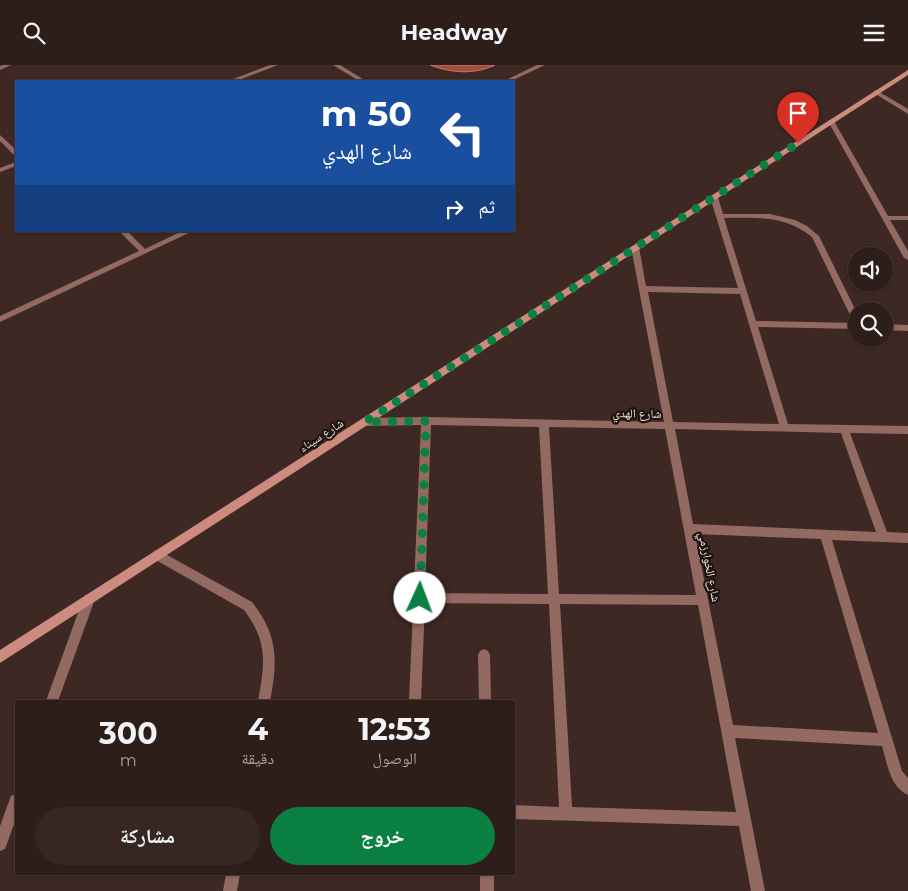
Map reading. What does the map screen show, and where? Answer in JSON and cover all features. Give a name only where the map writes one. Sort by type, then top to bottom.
[{"type":"street","points":[[0,68],[8,65]]},
{"type":"street","points":[[234,80],[275,65]]},
{"type":"street","points":[[336,65],[361,80]]},
{"type":"street","points":[[509,80],[542,65]]},
{"type":"street","name":"شارع سيناء","points":[[0,657],[908,72]]},
{"type":"street","points":[[876,92],[908,112]]},
{"type":"street","points":[[831,121],[908,258]]},
{"type":"street","points":[[0,137],[15,153]]},
{"type":"street","points":[[0,170],[15,164]]},
{"type":"street","points":[[714,197],[785,428]]},
{"type":"street","points":[[719,216],[776,216],[806,227],[815,236],[848,303]]},
{"type":"street","points":[[886,218],[908,218]]},
{"type":"street","points":[[124,232],[144,252]]},
{"type":"street","points":[[0,319],[188,232]]},
{"type":"street","name":"شارع الخوارزمي","points":[[636,247],[758,891]]},
{"type":"street","points":[[643,289],[742,291]]},
{"type":"street","points":[[754,324],[848,326]]},
{"type":"street","points":[[893,327],[908,328]]},
{"type":"street","points":[[415,700],[426,421]]},
{"type":"street","name":"شارع الهدي","points":[[365,422],[426,421],[908,430]]},
{"type":"street","points":[[544,423],[566,813]]},
{"type":"street","points":[[844,429],[883,537]]},
{"type":"street","points":[[689,529],[908,538]]},
{"type":"street","points":[[825,534],[897,775],[908,788]]},
{"type":"street","points":[[158,555],[248,606],[259,619],[266,634],[270,652],[270,671],[264,700]]},
{"type":"street","points":[[420,598],[702,600]]},
{"type":"street","points":[[52,700],[89,599]]},
{"type":"street","points":[[484,655],[485,700]]},
{"type":"street","points":[[727,731],[887,740]]},
{"type":"street","points":[[0,844],[15,804]]},
{"type":"street","points":[[515,812],[744,819]]},
{"type":"street","points":[[230,891],[233,875]]},
{"type":"street","points":[[487,875],[487,891]]},
{"type":"shaded area","points":[[430,65],[495,65],[471,72],[462,72]]},
{"type":"route","points":[[420,598],[426,421],[365,422],[798,143]]}]
